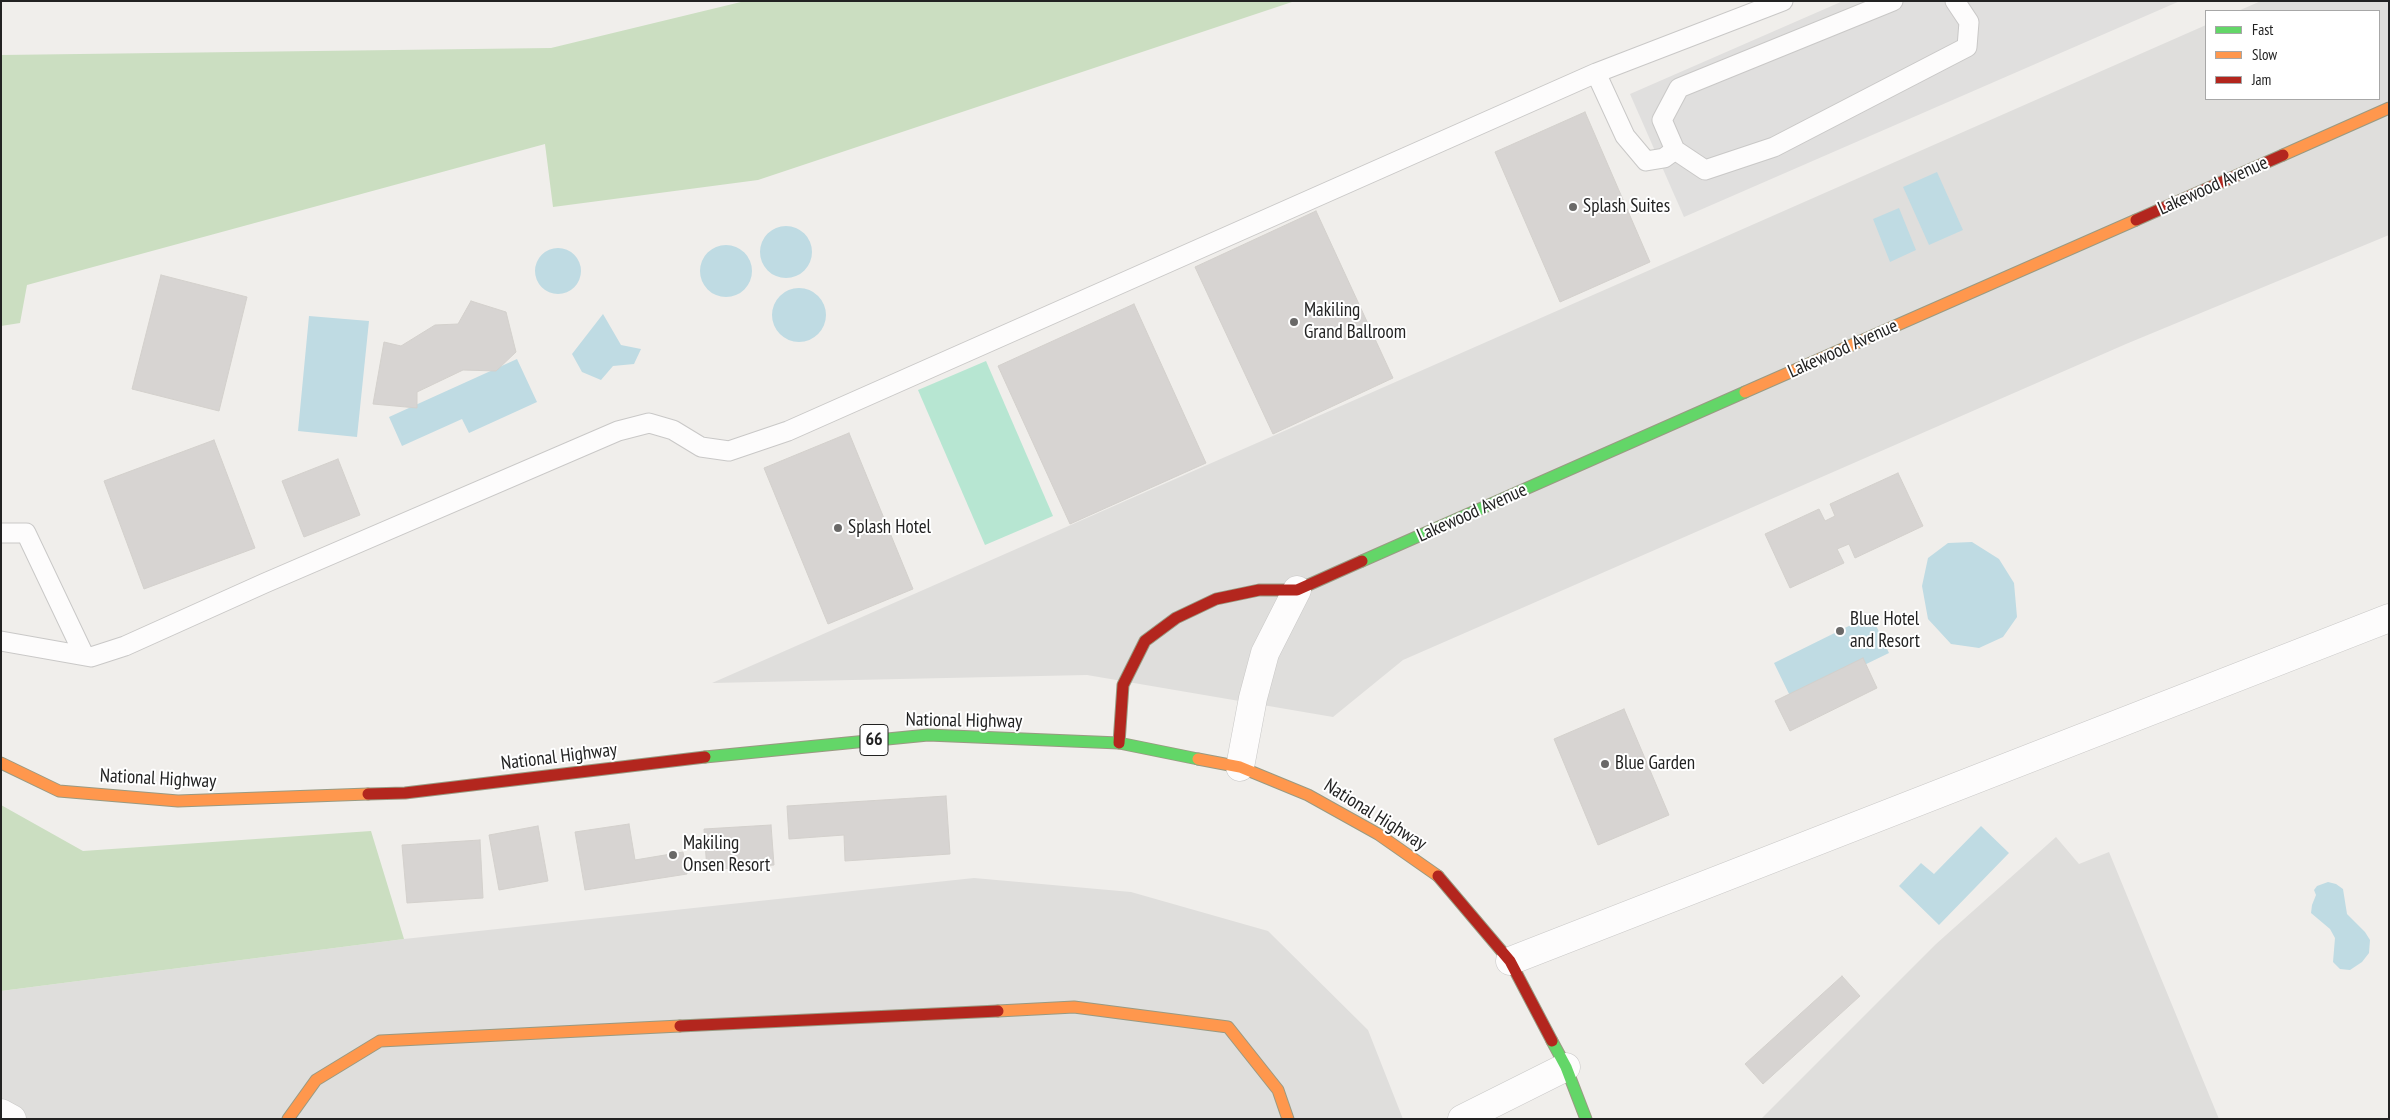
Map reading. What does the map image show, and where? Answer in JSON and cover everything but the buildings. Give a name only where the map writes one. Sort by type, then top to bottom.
[{"type":"street","name":"Lakewood Avenue","points":[[1119,743],[1123,685],[1145,641],[1176,618],[1216,599],[1259,590],[1297,590],[2389,108]]},
{"type":"street","points":[[1240,767],[1253,698],[1265,653],[1297,590]]},
{"type":"street","points":[[1510,961],[2389,618]]},
{"type":"street","name":"National Highway","points":[[1,763],[59,791],[178,802],[405,793],[739,753],[928,735],[1119,743],[1240,767],[1308,795],[1369,829],[1442,879],[1510,961],[1566,1067],[1586,1119]]},
{"type":"street","points":[[288,1119],[316,1080],[380,1041],[1074,1007],[1228,1027],[1278,1090],[1288,1119]]},
{"type":"street","points":[[1462,1119],[1566,1067]]},
{"type":"street","points":[[1,1113],[12,1119]]},
{"type":"lane","points":[[1,640],[91,657],[125,646],[265,583],[618,431],[649,422],[673,430],[701,447],[729,451],[788,431],[1596,73],[1783,1]]},
{"type":"lane","points":[[1892,1],[1679,88],[1662,120],[1675,150],[1705,170],[1774,147],[1967,47],[1969,22],[1955,1]]},
{"type":"lane","points":[[1596,73],[1625,136],[1646,161],[1664,158],[1675,150]]},
{"type":"lane","points":[[1,533],[26,533],[84,655]]},
{"type":"shaded area","points":[[1843,1],[2180,1],[1684,217],[1630,94]]},
{"type":"shaded area","points":[[2261,1],[2389,1],[2389,235],[2126,344],[1403,660],[1333,717],[1087,675],[712,683],[2205,25],[2205,100],[2380,100],[2380,10],[2240,10]]},
{"type":"shaded area","points":[[2056,837],[2079,864],[2109,852],[2219,1119],[1761,1119],[1936,944]]},
{"type":"shaded area","points":[[974,878],[1131,892],[1268,931],[1368,1030],[1403,1119],[1,1119],[1,991],[404,939]]},
{"type":"green space","points":[[745,1],[1295,1],[758,180],[553,207],[545,144],[27,285],[20,323],[1,326],[1,55],[551,48]]},
{"type":"green space","points":[[986,361],[1053,516],[985,545],[918,390]]},
{"type":"green space","points":[[1,805],[83,851],[371,831],[404,939],[1,991]]},
{"type":"water","points":[[1937,172],[1963,230],[1929,245],[1903,187]]},
{"type":"water","points":[[1899,208],[1916,250],[1890,262],[1873,219]]},
{"type":"water","points":[[781,226],[791,226],[805,233],[812,247],[812,257],[805,271],[791,278],[781,278],[771,274],[764,267],[760,257],[760,247],[764,237],[771,230]]},
{"type":"water","points":[[721,245],[731,245],[740,249],[748,257],[752,271],[748,285],[740,293],[731,297],[721,297],[712,293],[704,285],[700,276],[700,266],[704,257],[712,249]]},
{"type":"water","points":[[554,248],[562,248],[571,252],[577,258],[581,271],[577,284],[571,290],[562,294],[554,294],[545,290],[539,284],[535,275],[535,267],[539,258],[545,252]]},
{"type":"water","points":[[794,288],[804,288],[814,292],[822,300],[826,315],[822,330],[814,338],[804,342],[794,342],[784,338],[776,330],[772,320],[772,310],[776,300],[784,292]]},
{"type":"water","points":[[603,314],[621,345],[641,349],[634,364],[613,366],[601,380],[582,372],[572,354]]},
{"type":"water","points":[[309,316],[369,321],[357,437],[298,431]]},
{"type":"water","points":[[517,359],[537,402],[469,433],[462,419],[402,446],[389,417]]},
{"type":"water","points":[[1972,542],[1999,559],[2014,583],[2017,617],[2003,637],[1979,648],[1951,644],[1928,619],[1922,586],[1928,558],[1948,543]]},
{"type":"water","points":[[1871,615],[1889,653],[1792,700],[1774,663]]},
{"type":"water","points":[[1981,826],[2009,853],[1939,925],[1899,886],[1921,863],[1934,874]]},
{"type":"water","points":[[2328,882],[2336,884],[2343,889],[2347,914],[2365,932],[2370,940],[2369,953],[2362,962],[2350,970],[2340,969],[2333,962],[2335,938],[2330,929],[2311,913],[2316,895],[2314,890],[2317,886]]},
{"type":"traffic: fast","points":[[1362,561],[1745,392]]},
{"type":"traffic: fast","points":[[705,757],[928,735],[1119,743],[1198,759]]},
{"type":"traffic: fast","points":[[1552,1041],[1566,1067],[1586,1119]]},
{"type":"traffic: slow","points":[[2283,155],[2389,108]]},
{"type":"traffic: slow","points":[[1745,392],[2136,220]]},
{"type":"traffic: slow","points":[[1198,759],[1240,767],[1308,795],[1378,834],[1438,876]]},
{"type":"traffic: slow","points":[[1,763],[59,791],[178,801],[368,794]]},
{"type":"traffic: slow","points":[[998,1011],[1074,1007],[1228,1027],[1278,1090],[1288,1119]]},
{"type":"traffic: slow","points":[[288,1119],[316,1080],[380,1041],[680,1026]]},
{"type":"traffic: jam","points":[[2136,220],[2283,155]]},
{"type":"traffic: jam","points":[[1119,743],[1123,685],[1145,641],[1176,618],[1216,599],[1259,590],[1297,590],[1362,561]]},
{"type":"traffic: jam","points":[[368,794],[405,793],[705,757]]},
{"type":"traffic: jam","points":[[1438,876],[1510,961],[1552,1041]]},
{"type":"traffic: jam","points":[[680,1026],[998,1011]]},
{"type":"place","name":"Splash Suites","points":[[1573,207]]},
{"type":"place","name":"Makiling Grand Ballroom","points":[[1294,322]]},
{"type":"place","name":"Splash Hotel","points":[[838,528]]},
{"type":"place","name":"Blue Hotel and Resort","points":[[1840,631]]},
{"type":"place","name":"Blue Garden","points":[[1605,764]]},
{"type":"place","name":"Makiling Onsen Resort","points":[[673,855]]}]
